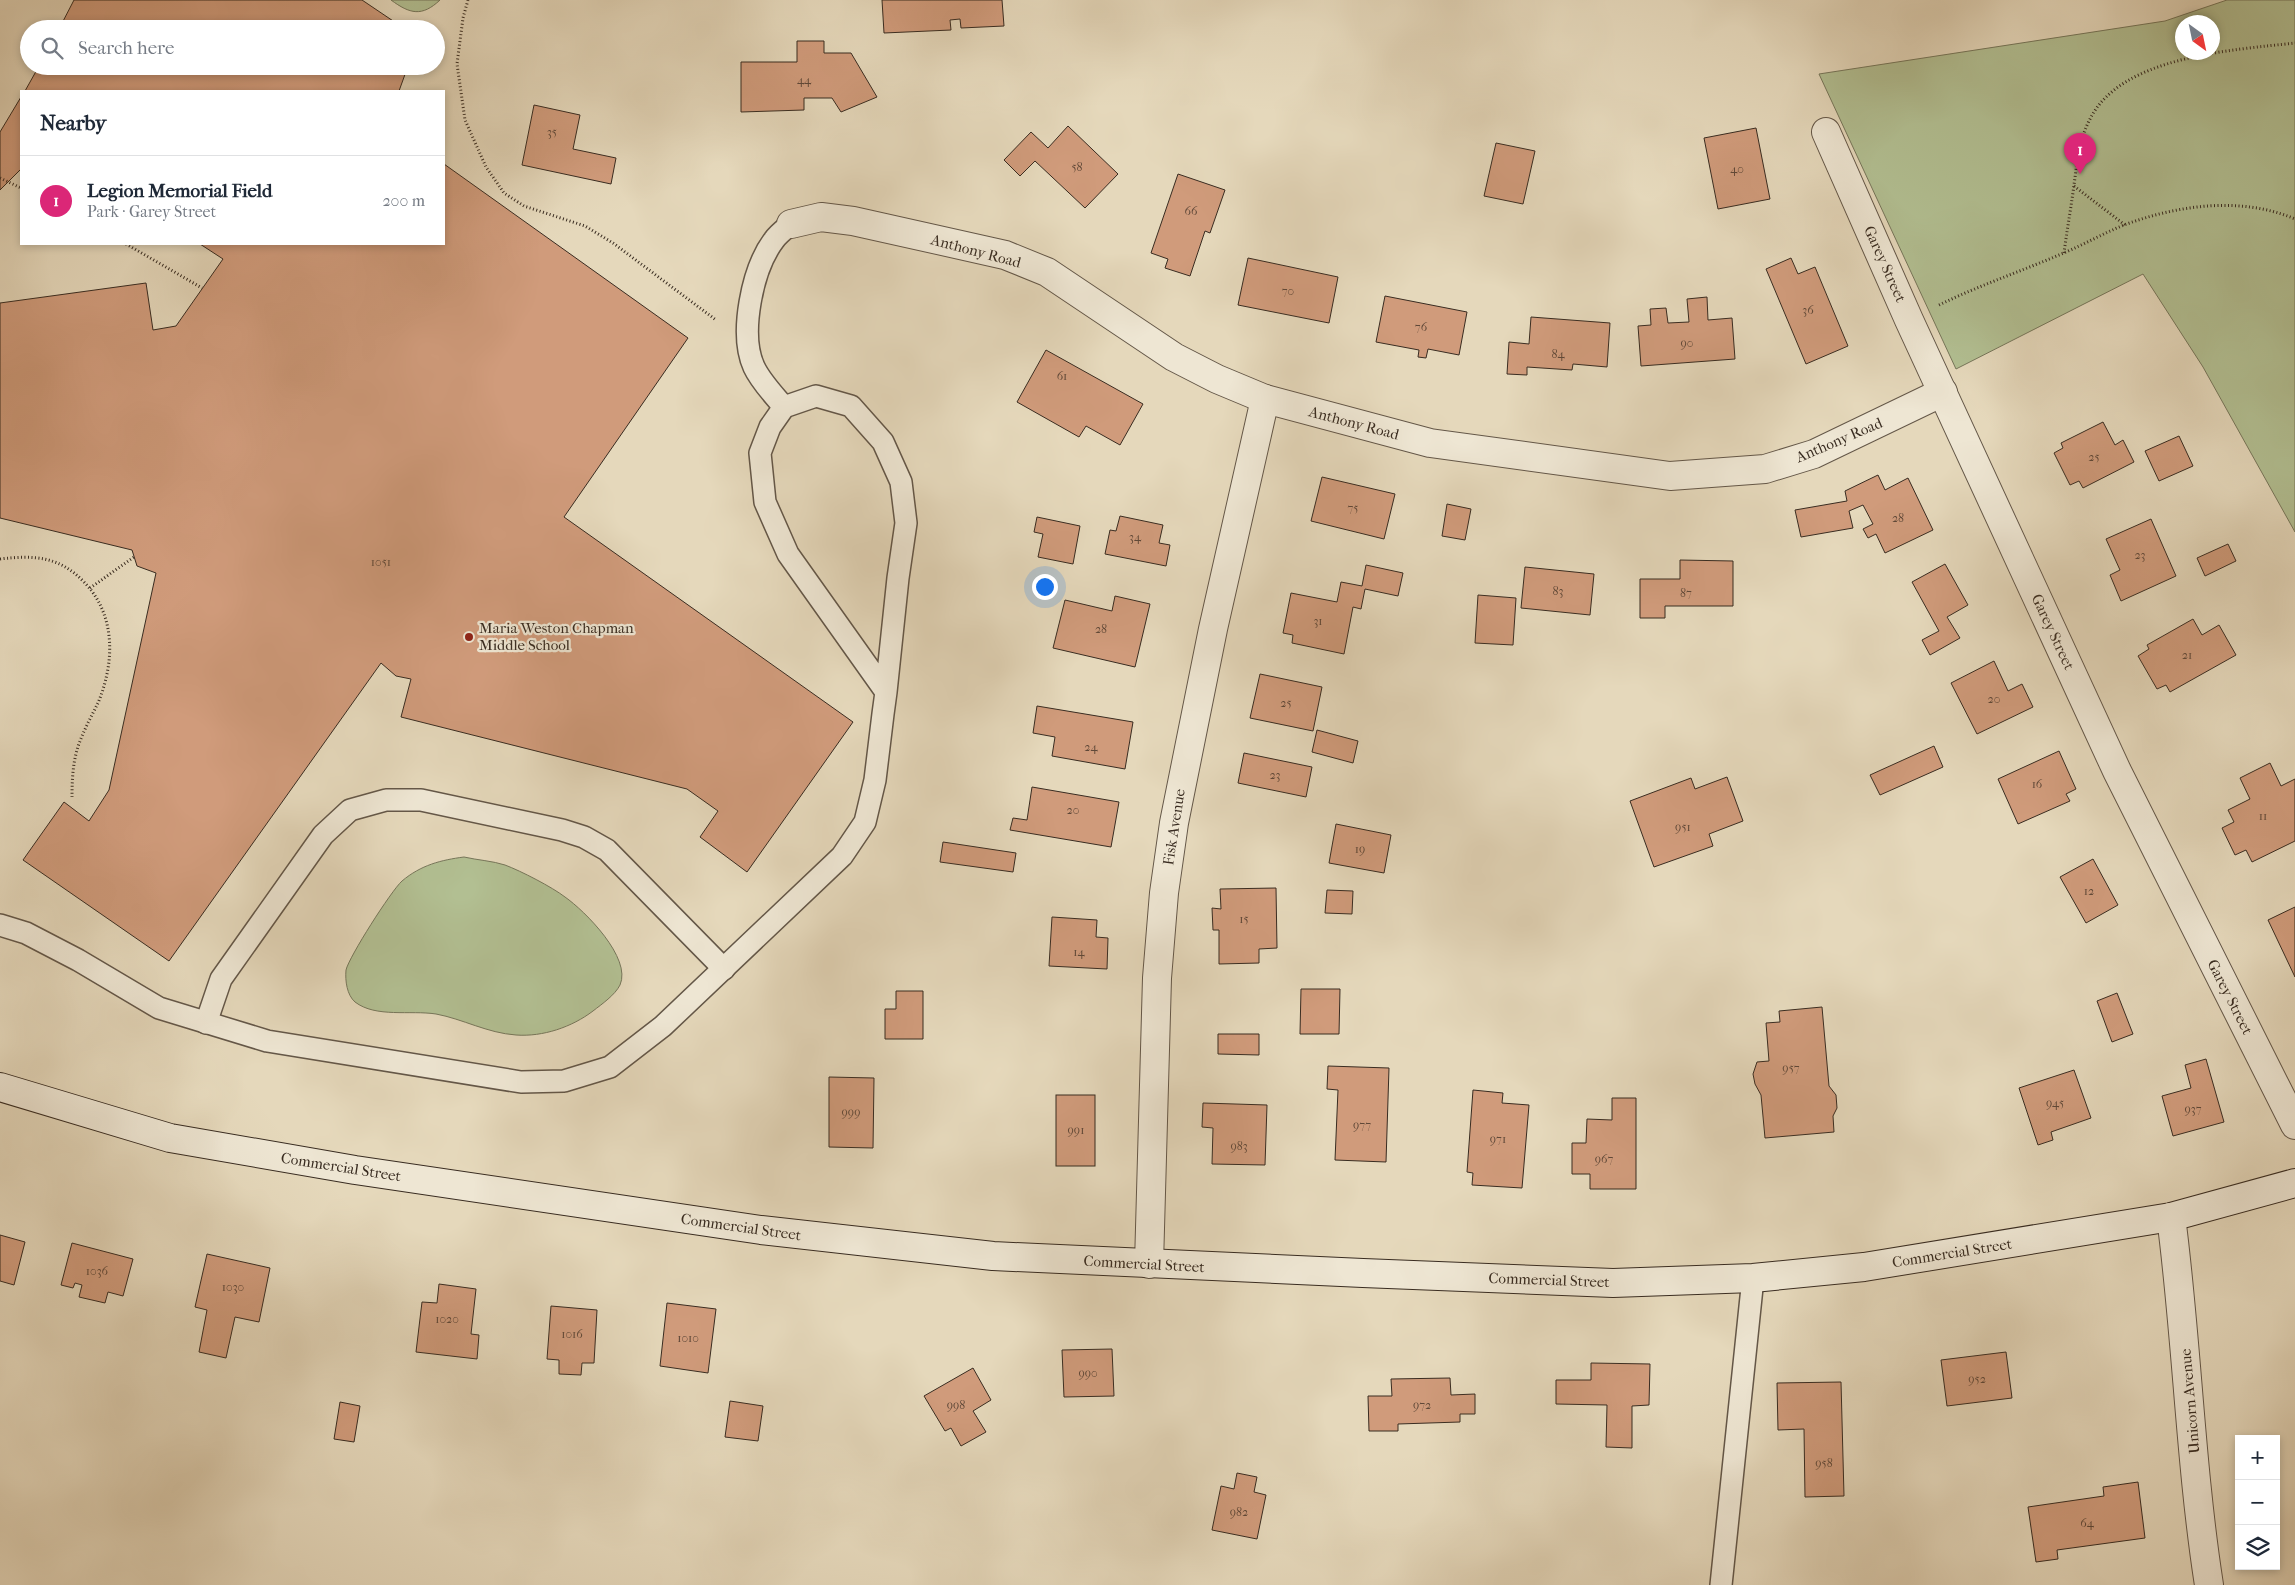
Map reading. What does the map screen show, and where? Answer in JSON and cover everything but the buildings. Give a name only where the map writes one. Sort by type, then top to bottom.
[{"type":"street","name":"Garey Street","points":[[1826,132],[2117,771],[2295,1126]]},
{"type":"street","name":"Anthony Road","points":[[791,224],[821,217],[829,218],[1005,255],[1047,272],[1174,358],[1217,379],[1265,399],[1430,443],[1670,476],[1765,469],[1814,454],[1943,392]]},
{"type":"street","name":"Fisk Avenue","points":[[1149,1264],[1157,978],[1164,894],[1174,823],[1213,629],[1265,399]]},
{"type":"street","name":"Commercial Street","points":[[0,1087],[170,1138],[355,1170],[770,1232],[993,1256],[1149,1264],[1613,1283],[1753,1278],[1864,1267],[2170,1217],[2295,1183]]},
{"type":"street","name":"Unicorn Avenue","points":[[2170,1217],[2182,1302],[2200,1531],[2208,1585]]},
{"type":"lane","points":[[784,407],[754,368],[747,348],[746,321],[760,267],[774,240],[791,224]]},
{"type":"lane","points":[[0,925],[26,933],[78,960],[159,1008],[268,1041],[511,1080],[564,1081],[610,1067],[663,1026],[842,856],[865,822],[875,780],[886,692],[906,523],[901,482],[883,442],[851,406],[816,396],[784,407],[770,427],[760,453],[765,502],[788,554],[886,692]]},
{"type":"lane","points":[[206,1023],[221,980],[323,835],[350,810],[386,800],[421,800],[562,830],[584,837],[607,850],[724,969]]},
{"type":"lane","points":[[1721,1585],[1753,1278]]},
{"type":"path","points":[[468,0],[463,18],[457,64],[465,120],[486,167],[504,193],[524,206],[585,226],[613,243],[717,321],[746,321]]},
{"type":"path","points":[[2064,253],[2079,148],[2090,118],[2114,89],[2150,68],[2216,52],[2295,43]]},
{"type":"path","points":[[0,178],[20,188]]},
{"type":"path","points":[[2074,186],[2125,225]]},
{"type":"path","points":[[1910,320],[1948,301],[2064,253],[2125,225],[2188,206],[2236,205],[2283,214],[2295,219]]},
{"type":"path","points":[[128,245],[202,288]]},
{"type":"path","points":[[0,559],[31,556],[55,561],[74,571],[90,588],[101,604],[110,633],[109,666],[98,701],[80,741],[72,771],[72,797]]},
{"type":"path","points":[[90,588],[134,557]]},
{"type":"green space","points":[[391,0],[440,0],[427,9],[416,12],[410,11]]},
{"type":"green space","points":[[2227,0],[2295,0],[2295,532],[2203,367],[2143,274],[1956,369],[1819,74],[2165,21],[2175,18],[2175,60],[2220,60],[2220,15],[2183,15]]},
{"type":"green space","points":[[464,857],[505,865],[552,889],[574,904],[594,924],[613,949],[622,974],[620,985],[615,992],[593,1011],[576,1022],[547,1033],[526,1035],[495,1032],[436,1014],[383,1012],[363,1007],[355,1002],[347,988],[346,970],[362,939],[397,887],[409,875],[424,867]]},
{"type":"place","name":"Legion Memorial Field","points":[[2080,174]]},
{"type":"place","name":"Maria Weston Chapman Middle School","points":[[469,637]]}]
